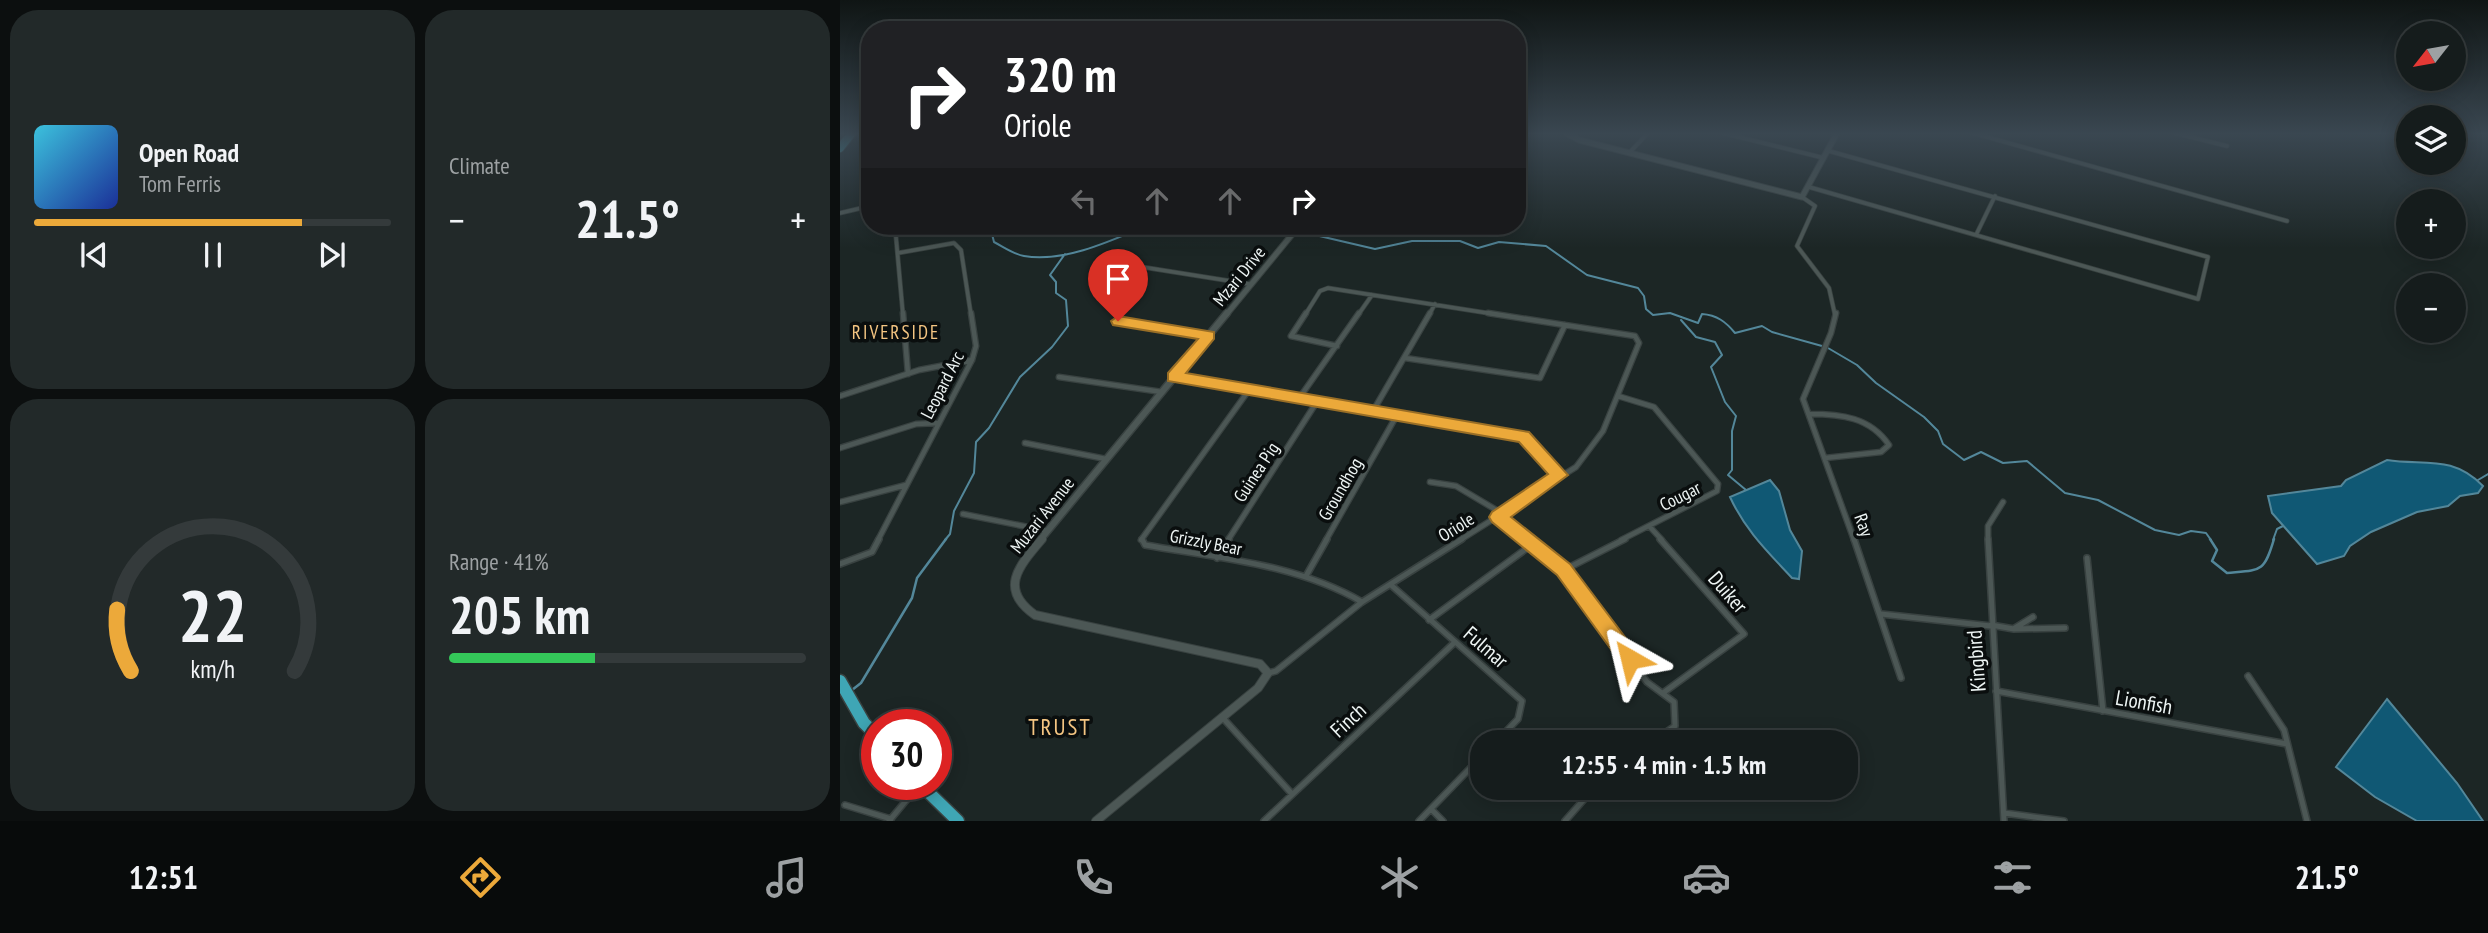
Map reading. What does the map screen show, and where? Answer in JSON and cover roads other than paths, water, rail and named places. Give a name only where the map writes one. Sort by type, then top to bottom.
[{"type":"highway","points":[[840,681],[861,718]]},
{"type":"highway","points":[[936,800],[958,821]]},
{"type":"street","points":[[1701,171],[1802,197],[1818,171]]},
{"type":"street","points":[[1810,187],[2198,299],[2209,263],[2208,257],[1904,171]]},
{"type":"street","points":[[2110,171],[2287,221]]},
{"type":"street","points":[[1976,235],[1995,196]]},
{"type":"street","name":"Ray","points":[[1802,197],[1815,206],[1797,246],[1831,292],[1837,308],[1832,332],[1805,382],[1804,400],[1881,614],[1901,678]]},
{"type":"street","points":[[840,213],[861,208]]},
{"type":"street","points":[[896,235],[908,374]]},
{"type":"street","name":"Mzari Drive","points":[[1174,377],[1291,235]]},
{"type":"street","name":"Leopard Arc","points":[[840,565],[872,552],[972,360],[976,346],[961,250],[954,243],[945,243],[898,253]]},
{"type":"street","points":[[1116,263],[1249,284]]},
{"type":"street","points":[[1337,346],[1294,340],[1291,336],[1322,289],[1566,325],[1540,377],[1405,358]]},
{"type":"street","points":[[1300,397],[1372,295]]},
{"type":"street","points":[[1373,411],[1435,304]]},
{"type":"street","points":[[1118,321],[1209,335]]},
{"type":"street","name":"Oriole","points":[[1268,673],[1276,671],[1362,602],[1576,467],[1603,431],[1639,343],[1638,338],[1566,325]]},
{"type":"street","points":[[840,396],[949,362],[972,360]]},
{"type":"street","points":[[1059,377],[1162,392]]},
{"type":"street","points":[[1174,377],[1524,437],[1560,475]]},
{"type":"street","name":"Muzari Avenue","points":[[1174,377],[1022,564],[1013,584],[1013,596],[1019,607],[1035,615],[1260,664],[1268,673]]},
{"type":"street","name":"Grizzly Bear","points":[[1249,390],[1141,540],[1145,545],[1306,576],[1345,589],[1362,602]]},
{"type":"street","name":"Cougar","points":[[1564,570],[1713,496],[1718,484],[1654,407],[1618,396]]},
{"type":"street","name":"Guinea Pig","points":[[1217,558],[1318,401]]},
{"type":"street","points":[[1808,414],[1845,413],[1873,428],[1889,444],[1888,449],[1871,454],[1825,458]]},
{"type":"street","name":"Groundhog","points":[[1306,576],[1396,415]]},
{"type":"street","points":[[840,448],[916,424],[939,423]]},
{"type":"street","points":[[1025,443],[1106,459]]},
{"type":"street","points":[[1430,482],[1456,486],[1500,516],[1531,546],[1564,570],[1647,682],[1674,702],[1675,726],[1669,730]]},
{"type":"street","points":[[840,502],[906,485]]},
{"type":"street","name":"Kingbird","points":[[2003,502],[1988,526],[1991,625],[2004,817]]},
{"type":"street","points":[[963,514],[1048,531]]},
{"type":"street","name":"Duiker","points":[[1650,527],[1744,634],[1662,693]]},
{"type":"street","points":[[1429,620],[1531,546]]},
{"type":"street","points":[[2087,558],[2104,711]]},
{"type":"street","name":"Fulmar","points":[[1391,585],[1522,701],[1523,710],[1508,730]]},
{"type":"street","points":[[1881,614],[2014,629],[2065,628]]},
{"type":"street","points":[[2014,629],[2033,617]]},
{"type":"street","name":"Finch","points":[[1264,821],[1454,643]]},
{"type":"street","points":[[1096,821],[1258,688],[1268,673]]},
{"type":"street","points":[[2248,676],[2284,730],[2307,821]]},
{"type":"street","name":"Lionfish","points":[[1996,691],[2287,744]]},
{"type":"street","points":[[1222,717],[1292,794]]},
{"type":"street","points":[[1419,821],[1470,768]]},
{"type":"street","points":[[845,805],[890,820],[907,800]]},
{"type":"street","points":[[1564,821],[1583,800]]},
{"type":"street","points":[[1431,809],[1443,821]]},
{"type":"street","points":[[2004,817],[2064,821]]},
{"type":"water","points":[[2387,460],[2448,465],[2460,469],[2483,486],[2478,493],[2460,496],[2448,506],[2417,512],[2371,532],[2350,546],[2344,556],[2317,564],[2272,513],[2268,496],[2341,486],[2346,480]]},
{"type":"water","points":[[1770,480],[1779,491],[1790,530],[1802,551],[1799,579],[1792,578],[1758,540],[1730,497]]},
{"type":"water","points":[[2387,699],[2457,783],[2483,821],[2417,821],[2375,797],[2336,767]]},
{"type":"waterway","points":[[992,235],[994,242],[1020,255],[1064,255]]},
{"type":"waterway","points":[[1064,255],[1125,235]]},
{"type":"waterway","points":[[1315,235],[1375,249],[1412,241],[1460,241],[1478,248],[1499,242],[1546,246],[1587,275],[1638,288],[1644,296],[1646,309],[1653,315],[1670,313],[1698,323],[1702,314],[1721,320],[1735,333],[1762,326],[1772,332],[1822,346]]},
{"type":"waterway","points":[[945,540],[950,534],[954,511],[974,473],[976,442],[989,428],[1020,377],[1052,347],[1068,326],[1066,300],[1056,293],[1056,282],[1050,275],[1064,255]]},
{"type":"waterway","points":[[1681,320],[1696,337],[1715,342],[1722,355],[1711,367],[1725,402],[1736,416],[1732,431],[1732,470],[1728,475],[1746,490]]},
{"type":"waterway","points":[[1828,348],[1857,365],[1876,383],[1924,417],[1938,431],[1943,444],[1964,460],[1981,452],[2003,463],[2027,461],[2065,493],[2098,500],[2155,530],[2179,535],[2191,531],[2206,533],[2211,540]]},
{"type":"waterway","points":[[2478,480],[2488,474]]},
{"type":"waterway","points":[[2273,540],[2277,529],[2283,526]]},
{"type":"waterway","points":[[852,690],[861,683],[912,598],[917,578],[946,539]]},
{"type":"waterway","points":[[2210,539],[2217,550],[2212,561],[2227,573],[2260,568],[2274,539]]},
{"type":"district","name":"RIVERSIDE","points":[[896,332]]},
{"type":"district","name":"TRUST","points":[[1060,726]]}]
